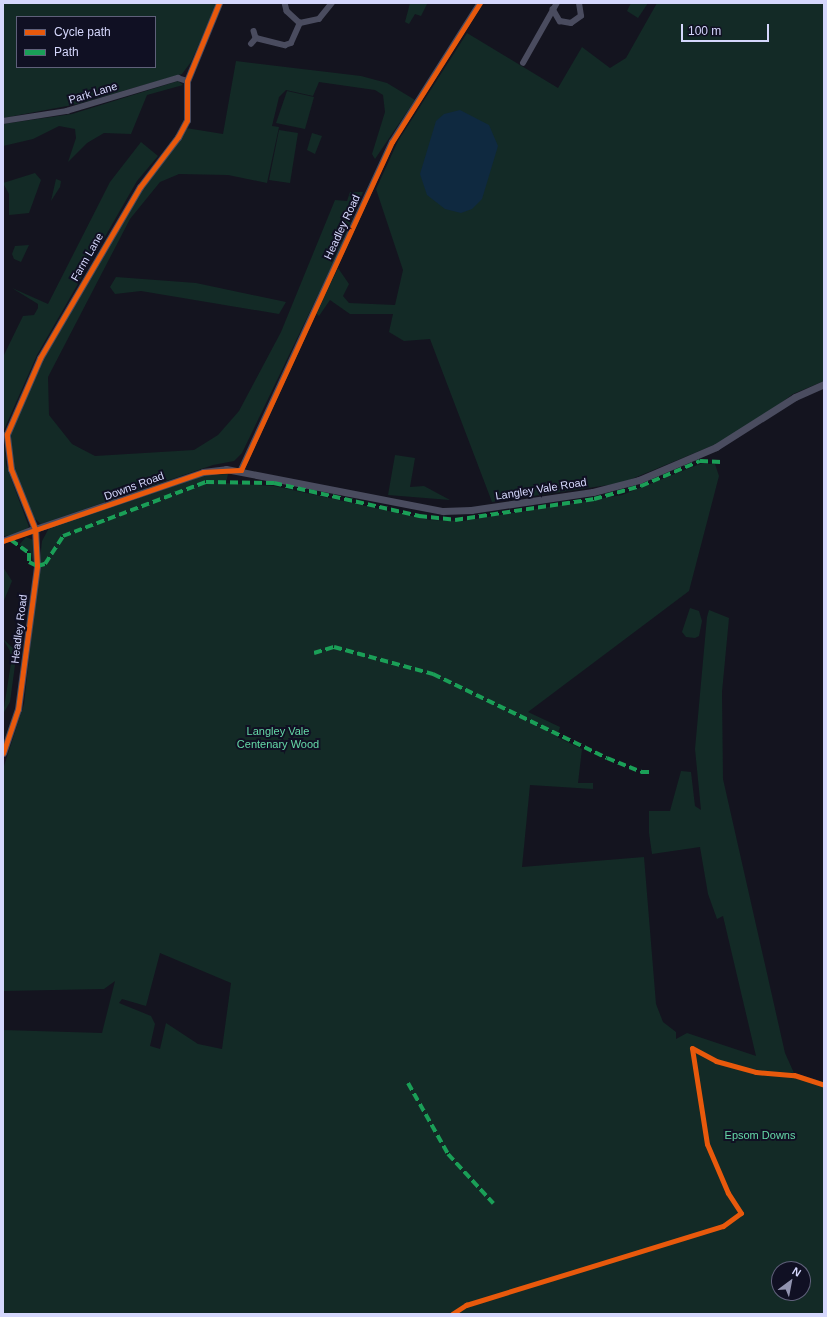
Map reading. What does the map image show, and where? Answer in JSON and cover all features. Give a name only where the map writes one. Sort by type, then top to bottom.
[{"type":"street","name":"Farm Lane","points":[[35,529],[11,470],[7,434],[40,358],[140,187],[178,137],[187,120],[187,81],[219,3]]},
{"type":"street","points":[[285,3],[287,11],[300,23]]},
{"type":"street","points":[[300,23],[319,19],[332,3]]},
{"type":"street","name":"Headley Road","points":[[241,470],[392,142],[480,3]]},
{"type":"street","points":[[523,63],[557,3]]},
{"type":"street","points":[[553,9],[560,21],[571,24],[581,16],[579,3]]},
{"type":"street","points":[[256,38],[285,45],[291,43],[300,23]]},
{"type":"street","points":[[254,31],[256,38]]},
{"type":"street","points":[[250,44],[256,38]]},
{"type":"street","name":"Park Lane","points":[[3,121],[67,111],[178,78],[187,81]]},
{"type":"street","name":"Langley Vale Road","points":[[241,470],[430,510],[471,510],[534,502],[611,488],[657,473],[734,438],[794,397],[824,384]]},
{"type":"street","name":"Downs Road","points":[[35,529],[203,472],[241,470]]},
{"type":"street","points":[[3,541],[35,529]]},
{"type":"street","name":"Headley Road","points":[[3,753],[18,710],[27,648],[37,566],[35,529]]},
{"type":"green space","points":[[3,3],[217,3],[191,62],[182,74],[78,104],[3,118]]},
{"type":"green space","points":[[410,3],[427,4],[421,16],[415,14],[409,24],[405,22]]},
{"type":"green space","points":[[631,3],[648,3],[638,18],[627,11]]},
{"type":"green space","points":[[657,3],[824,3],[824,381],[793,394],[754,423],[714,445],[622,483],[492,502],[430,339],[404,341],[389,332],[393,314],[350,314],[330,300],[319,316],[316,313],[338,268],[349,284],[343,296],[349,303],[395,305],[403,270],[376,189],[398,141],[467,33],[558,88],[582,47],[610,68],[626,58]]},
{"type":"green space","points":[[236,61],[361,76],[387,83],[415,100],[375,159],[372,154],[385,112],[383,95],[375,90],[319,82],[313,96],[286,90],[279,97],[272,126],[279,127],[267,183],[228,175],[179,174],[160,182],[130,219],[48,377],[49,415],[72,444],[95,456],[194,450],[218,435],[239,411],[281,332],[335,200],[347,201],[350,192],[363,192],[342,245],[242,453],[234,461],[213,465],[41,524],[34,518],[14,469],[10,435],[44,357],[142,189],[186,128],[223,134]]},
{"type":"green space","points":[[178,81],[183,85],[147,95],[131,134],[104,133],[87,143],[68,162],[76,138],[75,129],[59,126],[33,139],[3,146],[3,124],[72,114]]},
{"type":"green space","points":[[287,91],[314,97],[305,129],[276,123]]},
{"type":"green space","points":[[279,130],[298,133],[290,183],[269,180]]},
{"type":"green space","points":[[312,133],[322,136],[315,154],[307,150]]},
{"type":"green space","points":[[141,142],[158,156],[137,181],[37,355],[3,432],[3,357],[23,316],[34,315],[38,308],[38,304],[12,288],[48,304],[110,182]]},
{"type":"green space","points":[[35,173],[41,180],[29,213],[9,215],[9,194],[3,183]]},
{"type":"green space","points":[[56,179],[61,181],[60,187],[51,201]]},
{"type":"green space","points":[[29,245],[21,262],[14,259],[12,254],[15,246]]},
{"type":"green space","points":[[116,277],[196,283],[286,302],[279,314],[141,291],[115,294],[110,287]]},
{"type":"green space","points":[[3,433],[6,465],[29,527],[18,535],[3,536]]},
{"type":"green space","points":[[395,455],[415,458],[410,487],[424,486],[450,500],[388,495]]},
{"type":"green space","name":"Langley Vale Centenary Wood","points":[[700,464],[715,464],[719,476],[689,591],[528,712],[560,727],[557,737],[582,749],[578,783],[593,783],[593,789],[530,785],[522,867],[644,857],[656,1004],[663,1022],[676,1032],[676,1039],[687,1033],[756,1056],[723,916],[717,919],[708,894],[700,847],[652,854],[649,833],[649,811],[670,811],[681,771],[691,772],[695,806],[701,810],[695,749],[707,617],[709,610],[729,618],[722,692],[723,779],[785,1053],[794,1073],[824,1082],[824,1314],[3,1314],[3,1030],[102,1033],[115,981],[104,989],[3,991],[3,769],[24,704],[42,541],[49,528],[206,475],[228,474],[226,483],[274,486],[430,520],[463,521],[622,495]],"holes":[[[160,953],[231,983],[222,1049],[198,1044],[166,1023],[160,1049],[150,1046],[155,1024],[151,1016],[119,1003],[122,999],[146,1006]]]},
{"type":"green space","points":[[26,537],[33,540],[33,562],[30,551],[19,545]]},
{"type":"green space","points":[[3,567],[12,581],[3,603]]},
{"type":"green space","points":[[690,608],[699,611],[702,621],[699,636],[695,638],[686,637],[682,632]]},
{"type":"green space","points":[[3,639],[14,649],[15,665],[10,702],[3,714],[11,663],[10,651]]},
{"type":"water","points":[[460,110],[489,125],[498,146],[482,199],[472,209],[461,213],[445,209],[427,195],[420,174],[436,121],[444,114]]},
{"type":"marked path","points":[[11,540],[29,553],[29,562],[37,566],[45,564],[63,536],[206,482],[274,483],[419,516],[455,520],[594,499],[641,486],[700,461],[721,462]]},
{"type":"marked path","points":[[314,653],[334,647],[433,674],[607,758],[641,772],[651,772]]},
{"type":"marked path","points":[[408,1083],[448,1154],[493,1203]]},
{"type":"cycle path","points":[[3,753],[18,709],[37,566],[35,529],[11,469],[7,434],[40,358],[140,187],[178,137],[187,120],[187,81],[219,3]]},
{"type":"cycle path","points":[[3,541],[203,472],[241,470],[392,142],[480,3]]},
{"type":"cycle path","points":[[692,1048],[716,1061],[756,1072],[794,1075],[824,1085]]},
{"type":"cycle path","points":[[452,1314],[466,1305],[723,1226],[741,1213],[728,1193],[707,1144],[692,1048]]},
{"type":"park label","name":"Epsom Downs","points":[[760,1135]]}]
